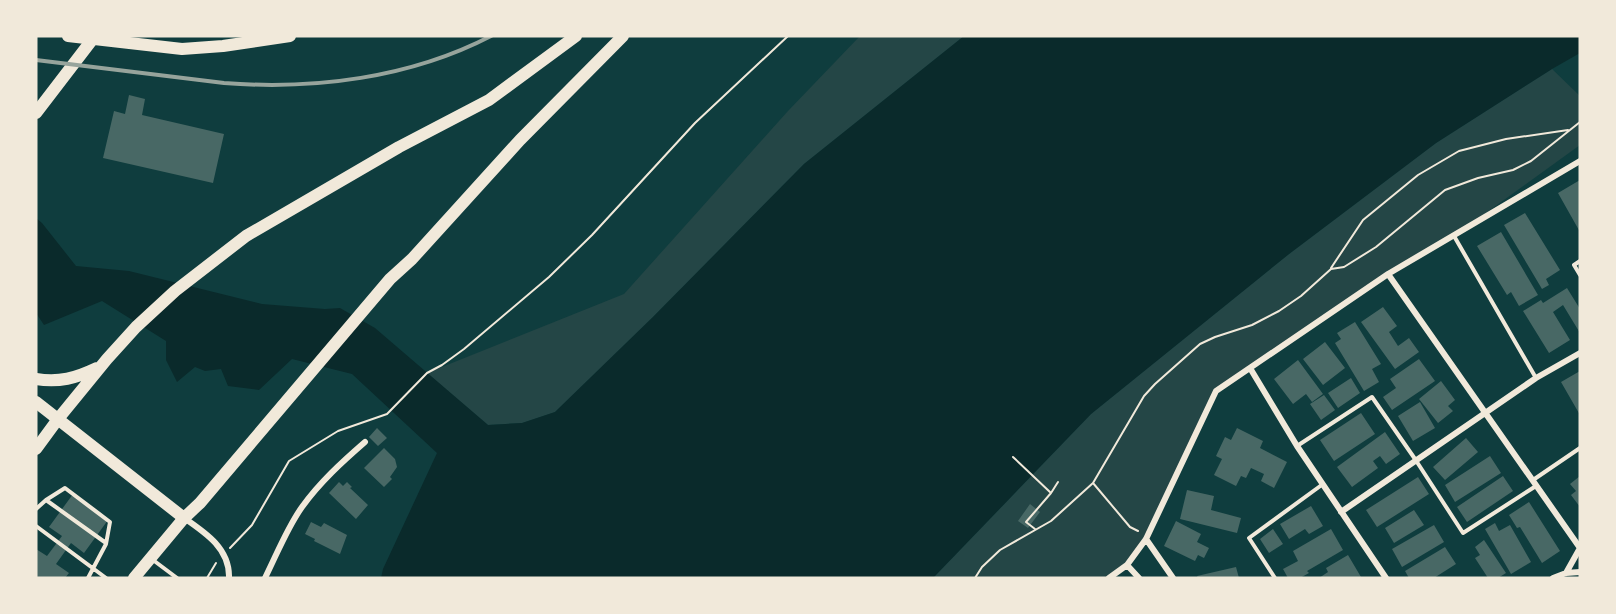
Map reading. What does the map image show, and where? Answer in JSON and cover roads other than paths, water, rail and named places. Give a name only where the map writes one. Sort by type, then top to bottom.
[{"type":"main road","points":[[68,36],[182,49],[223,46],[290,36]]},
{"type":"main road","points":[[36,448],[136,327],[175,291],[246,236],[399,147],[489,100],[576,36]]},
{"type":"main road","points":[[134,578],[390,279],[412,259],[520,140],[623,36]]},
{"type":"main road","points":[[36,113],[93,38]]},
{"type":"main road","points":[[36,380],[68,380],[104,363]]},
{"type":"main road","points":[[36,402],[184,518]]},
{"type":"street","points":[[1109,578],[1127,565],[1146,539],[1216,391],[1388,274],[1580,161]]},
{"type":"street","points":[[1388,274],[1580,548],[1566,573]]},
{"type":"street","points":[[1341,512],[1536,378],[1580,353]]},
{"type":"street","points":[[1250,368],[1297,446],[1386,578]]},
{"type":"street","points":[[265,578],[286,534],[302,508],[338,466],[365,442]]},
{"type":"street","points":[[184,518],[198,527],[224,553],[230,569],[229,578]]},
{"type":"street","points":[[1146,539],[1173,578]]},
{"type":"street","points":[[1127,565],[1139,578]]},
{"type":"street","points":[[1554,578],[1566,573],[1580,572]]},
{"type":"lane","points":[[1454,236],[1536,378]]},
{"type":"lane","points":[[1580,261],[1574,265],[1580,275]]},
{"type":"lane","points":[[1297,446],[1372,397],[1463,533],[1535,483],[1580,448]]},
{"type":"lane","points":[[1275,578],[1249,538],[1323,484]]},
{"type":"lane","points":[[36,509],[65,488],[110,522],[106,544],[88,578]]},
{"type":"lane","points":[[46,500],[106,544]]},
{"type":"lane","points":[[36,526],[106,578]]},
{"type":"lane","points":[[150,557],[177,578]]},
{"type":"railway","points":[[36,60],[224,83],[292,85],[361,78],[395,71],[428,62],[491,36]]}]
